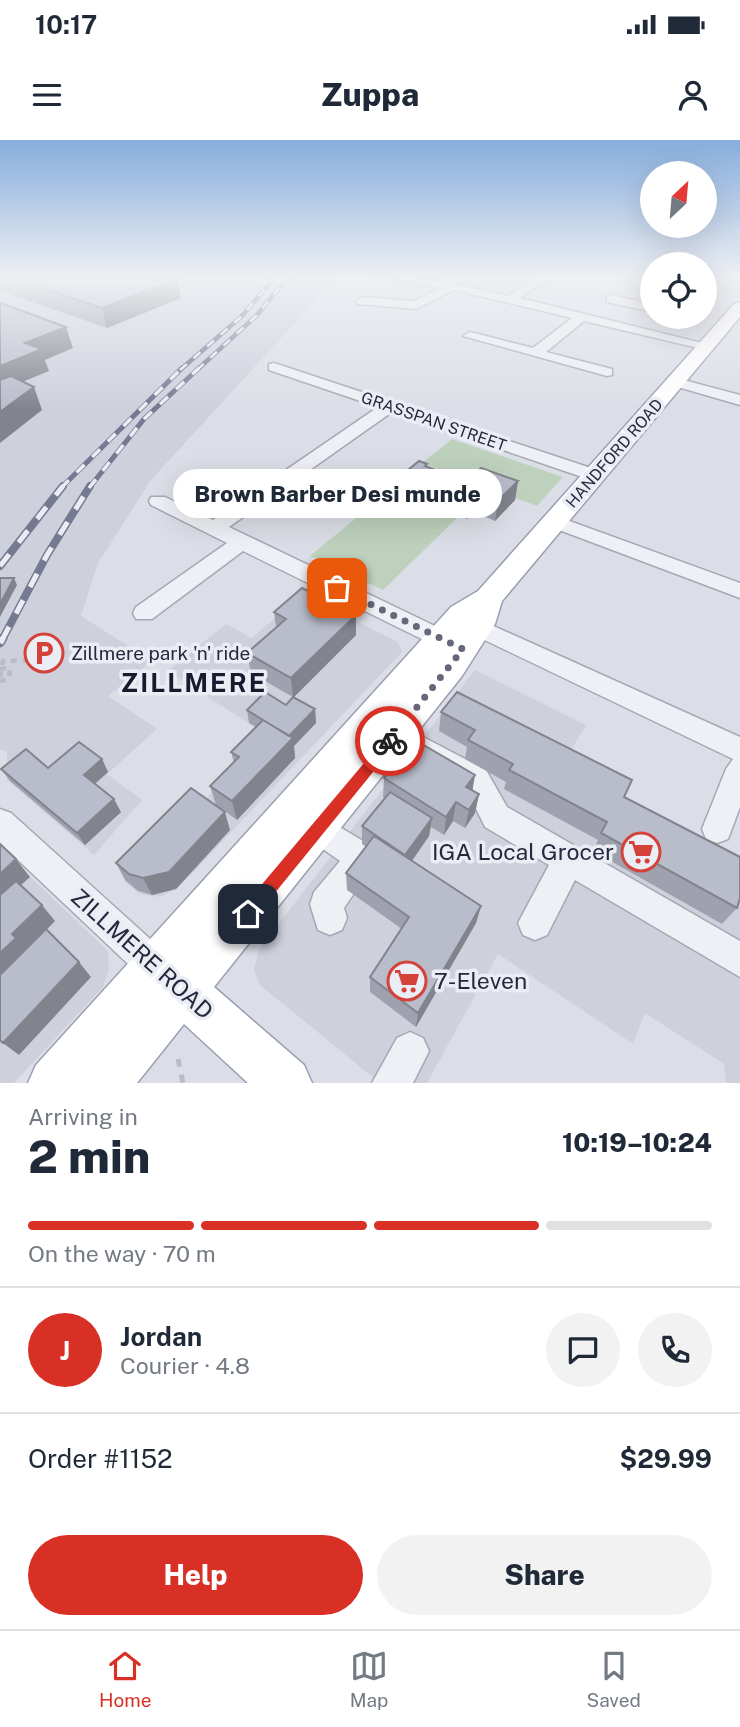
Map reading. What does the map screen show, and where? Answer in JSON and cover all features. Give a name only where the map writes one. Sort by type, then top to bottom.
[{"type":"main road","name":"HANDFORD ROAD","points":[[105,1083],[170,980],[467,628],[553,521],[728,321]]},
{"type":"main road","name":"HANDFORD ROAD","points":[[54,1083],[170,980],[318,828],[384,727]]},
{"type":"main road","name":"ZILLMERE ROAD","points":[[170,980],[286,1083]]},
{"type":"street","points":[[536,353],[576,321]]},
{"type":"street","points":[[603,321],[707,346]]},
{"type":"street","points":[[633,328],[640,321]]},
{"type":"street","points":[[471,336],[607,372]]},
{"type":"street","name":"GRASSPAN STREET","points":[[274,367],[594,475]]},
{"type":"street","points":[[676,383],[740,400]]},
{"type":"street","points":[[215,528],[390,406]]},
{"type":"street","points":[[158,500],[242,542],[467,628],[740,750]]},
{"type":"street","points":[[553,521],[740,591]]},
{"type":"street","points":[[144,613],[242,542]]},
{"type":"street","points":[[384,727],[476,779],[496,817],[740,960]]},
{"type":"street","points":[[717,829],[740,769]]},
{"type":"street","name":"ZILLMERE ROAD","points":[[0,823],[170,980]]},
{"type":"street","points":[[318,828],[362,858],[326,904],[330,918]]},
{"type":"street","points":[[535,923],[569,859]]},
{"type":"path","points":[[0,669],[10,667],[9,679],[0,679],[3,662],[35,660]]},
{"type":"path","points":[[178,1059],[183,1083]]},
{"type":"shaded area","points":[[0,321],[297,321],[151,480],[98,563],[81,616],[152,661],[108,696],[157,729],[107,774],[142,800],[94,855],[7,780],[7,752],[0,749]]},
{"type":"shaded area","points":[[302,594],[398,642],[402,652],[181,885],[161,897],[139,894],[124,881],[268,736],[168,671],[226,624],[252,638]]},
{"type":"shaded area","points":[[475,670],[586,725],[562,765],[740,859],[740,1083],[726,1083],[724,1064],[645,1013],[633,1044],[498,954],[427,1083],[380,1083],[260,985],[254,970],[259,949]]},
{"type":"shaded area","points":[[0,848],[108,951],[109,968],[103,987],[14,1083],[0,1083]]},
{"type":"green space","points":[[452,439],[563,477],[537,506],[422,463]]},
{"type":"green space","points":[[389,491],[457,518],[383,590],[310,556]]},
{"type":"building","points":[[0,321],[50,321],[66,327],[25,343],[42,349],[0,366]]},
{"type":"building","points":[[11,376],[34,387],[0,412],[0,380]]},
{"type":"building","points":[[419,461],[427,464],[425,466],[467,482],[481,468],[518,481],[498,501],[476,493],[470,500],[402,475]]},
{"type":"building","points":[[0,578],[14,578],[0,604]]},
{"type":"building","points":[[302,588],[356,615],[291,678],[247,653],[286,619],[274,612]]},
{"type":"building","points":[[265,692],[286,705],[293,697],[315,709],[289,736],[247,710]]},
{"type":"building","points":[[457,692],[632,780],[624,797],[740,857],[740,898],[737,908],[601,833],[607,822],[509,770],[513,764],[468,740],[475,730],[441,712]]},
{"type":"building","points":[[263,720],[293,738],[232,801],[210,786],[239,757],[231,752]]},
{"type":"building","points":[[415,740],[475,775],[466,787],[479,794],[469,810],[456,802],[446,817],[384,778]]},
{"type":"building","points":[[79,742],[102,759],[84,775],[114,799],[77,833],[1,769],[26,749],[48,768]]},
{"type":"building","points":[[191,788],[225,812],[169,872],[143,878],[129,874],[116,863]]},
{"type":"building","points":[[390,792],[432,818],[405,855],[362,826]]},
{"type":"building","points":[[374,836],[481,906],[418,1013],[370,977],[409,917],[346,873]]},
{"type":"building","points":[[0,844],[16,859],[0,874]]},
{"type":"building","points":[[16,881],[42,905],[12,934],[16,938],[0,953],[0,895]]},
{"type":"building","points":[[46,929],[79,962],[3,1043],[0,1040],[0,975]]},
{"type":"railway","points":[[180,370],[236,321]]},
{"type":"railway","points":[[197,370],[251,321]]},
{"type":"railway","points":[[63,486],[182,368]]},
{"type":"railway","points":[[89,488],[144,419],[199,368]]},
{"type":"railway","points":[[0,566],[63,486]]},
{"type":"railway","points":[[2,640],[47,555],[90,486]]},
{"type":"railway","points":[[0,643],[3,638]]},
{"type":"way so far","points":[[337,588],[463,649],[390,741]]},
{"type":"place","name":"Brown Barber Desi munde","points":[[337,588]]},
{"type":"place","name":"Zillmere park 'n' ride","points":[[44,653]]},
{"type":"place","name":"IGA Local Grocer","points":[[641,852]]},
{"type":"place","name":"7-Eleven","points":[[407,981]]},
{"type":"district","name":"ZILLMERE","points":[[194,683]]},
{"type":"route","points":[[248,914],[390,741]]}]
